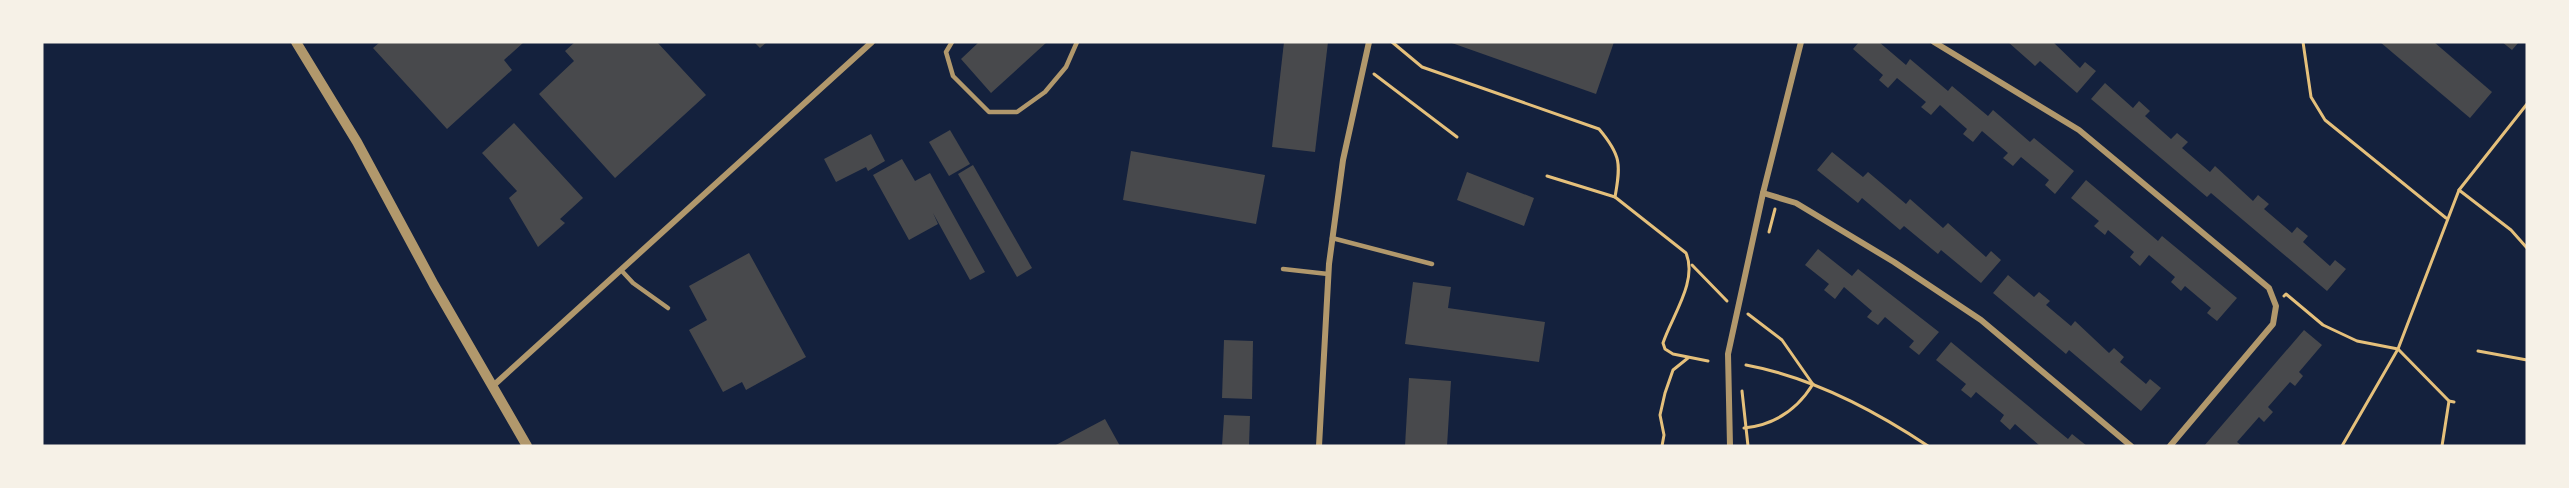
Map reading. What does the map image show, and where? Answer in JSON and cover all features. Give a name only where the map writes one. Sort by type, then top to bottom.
[{"type":"street","points":[[296,42],[357,142],[434,285],[494,385],[527,446]]},
{"type":"street","points":[[494,385],[872,42]]},
{"type":"street","points":[[1318,446],[1332,238],[1343,160],[1369,42]]},
{"type":"street","points":[[1730,446],[1728,354],[1763,193],[1801,42]]},
{"type":"street","points":[[1934,42],[2079,130],[2269,288],[2276,308],[2273,324],[2170,446]]},
{"type":"street","points":[[1763,193],[1797,203],[1885,256],[1981,320],[2131,446]]},
{"type":"lane","points":[[952,42],[946,52],[953,76],[989,111],[1017,112],[1045,92],[1066,67],[1077,42]]},
{"type":"lane","points":[[1332,238],[1432,264]]},
{"type":"lane","points":[[1282,269],[1328,274]]},
{"type":"lane","points":[[621,270],[633,283],[668,308]]},
{"type":"path","points":[[1392,42],[1422,67],[1599,129],[1614,146],[1620,165],[1615,197]]},
{"type":"path","points":[[2303,42],[2311,97],[2325,120],[2446,218]]},
{"type":"path","points":[[1364,66],[1457,137]]},
{"type":"path","points":[[2342,446],[2398,349],[2446,218],[2459,190],[2527,104]]},
{"type":"path","points":[[1547,176],[1615,197],[1686,253],[1691,265],[1712,289],[1736,310]]},
{"type":"path","points":[[2459,190],[2511,230],[2527,248]]},
{"type":"path","points":[[1768,232],[1778,197]]},
{"type":"path","points":[[1691,265],[1689,278],[1663,343],[1665,349],[1673,354],[1708,361]]},
{"type":"path","points":[[2276,308],[2286,294],[2323,325],[2357,341],[2398,349],[2452,402],[2442,446]]},
{"type":"path","points":[[1746,323],[1747,313],[1782,340],[1813,384]]},
{"type":"path","points":[[2478,351],[2527,360]]},
{"type":"path","points":[[1662,446],[1664,435],[1660,415],[1665,393],[1673,370],[1689,357]]},
{"type":"path","points":[[1746,365],[1778,370],[1813,384],[1895,424],[1929,446]]},
{"type":"path","points":[[1728,430],[1746,428],[1780,418],[1804,399],[1813,384]]},
{"type":"path","points":[[1742,386],[1748,446]]},
{"type":"building","points":[[380,42],[524,42],[504,60],[512,70],[447,129],[373,48]]},
{"type":"building","points":[[575,42],[657,42],[706,95],[615,178],[539,94],[574,61],[565,51]]},
{"type":"building","points":[[754,42],[767,42],[760,48]]},
{"type":"building","points":[[979,42],[1047,42],[991,93],[961,59]]},
{"type":"building","points":[[1284,42],[1328,42],[1315,152],[1272,147]]},
{"type":"building","points":[[1449,42],[1614,42],[1596,94]]},
{"type":"building","points":[[1859,42],[1879,42],[1906,65],[1910,59],[1948,91],[1952,86],[1988,116],[1993,110],[2030,142],[2034,138],[2074,171],[2055,194],[2045,185],[2049,180],[2021,157],[2013,166],[2003,158],[2008,153],[1982,131],[1973,142],[1963,134],[1967,129],[1940,105],[1931,115],[1921,107],[1926,102],[1897,78],[1888,88],[1879,80],[1883,75],[1853,49]]},
{"type":"building","points":[[2008,42],[2053,42],[2080,68],[2085,62],[2096,71],[2077,93],[2040,61],[2035,66]]},
{"type":"building","points":[[2380,42],[2434,42],[2492,92],[2470,118]]},
{"type":"building","points":[[2502,42],[2519,42],[2512,50]]},
{"type":"building","points":[[2105,83],[2133,108],[2139,101],[2150,111],[2145,116],[2171,139],[2177,133],[2188,142],[2182,148],[2210,172],[2215,166],[2253,201],[2258,195],[2269,204],[2264,209],[2292,233],[2297,227],[2308,236],[2303,242],[2330,266],[2335,260],[2346,269],[2327,291],[2211,193],[2207,197],[2091,99]]},
{"type":"building","points":[[514,123],[583,198],[560,219],[565,223],[538,247],[509,198],[517,191],[482,153]]},
{"type":"building","points":[[950,130],[970,164],[949,176],[929,142]]},
{"type":"building","points":[[871,134],[885,161],[868,171],[866,167],[836,182],[824,159]]},
{"type":"building","points":[[1131,151],[1265,175],[1256,224],[1123,200]]},
{"type":"building","points":[[1832,152],[1863,177],[1868,172],[1906,204],[1910,199],[1943,228],[1948,223],[1986,257],[1991,251],[2001,260],[1981,283],[1941,250],[1938,254],[1904,226],[1900,230],[1862,198],[1858,203],[1817,170]]},
{"type":"building","points":[[902,159],[915,181],[930,173],[985,272],[970,280],[933,213],[938,224],[909,240],[873,175]]},
{"type":"building","points":[[973,165],[1032,268],[1017,277],[958,174]]},
{"type":"building","points":[[1467,172],[1534,198],[1524,226],[1457,200]]},
{"type":"building","points":[[2086,180],[2158,241],[2162,236],[2237,298],[2217,321],[2207,313],[2211,308],[2185,286],[2181,291],[2171,282],[2175,277],[2149,255],[2140,266],[2130,257],[2134,252],[2108,230],[2105,235],[2094,226],[2099,221],[2071,198]]},
{"type":"building","points":[[1818,249],[1852,276],[1858,269],[1939,332],[1919,355],[1909,347],[1914,341],[1885,317],[1878,325],[1867,317],[1872,311],[1844,287],[1835,299],[1824,290],[1829,284],[1805,265]]},
{"type":"building","points":[[749,253],[806,357],[746,390],[742,382],[723,392],[689,330],[707,320],[689,286]]},
{"type":"building","points":[[2008,275],[2034,297],[2039,292],[2050,301],[2046,305],[2071,326],[2075,321],[2109,353],[2114,348],[2124,357],[2120,362],[2146,384],[2150,379],[2161,388],[2141,411],[2069,350],[2066,354],[1993,293]]},
{"type":"building","points":[[1413,282],[1451,287],[1448,308],[1545,322],[1539,362],[1405,344]]},
{"type":"building","points":[[2304,330],[2322,345],[2299,372],[2303,376],[2295,386],[2290,382],[2268,407],[2273,412],[2264,422],[2259,417],[2237,442],[2242,446],[2204,446]]},
{"type":"building","points":[[1224,340],[1253,341],[1252,399],[1222,398]]},
{"type":"building","points":[[1951,342],[2068,439],[2072,434],[2087,446],[2040,446],[2015,424],[2010,430],[2000,421],[2004,415],[1976,392],[1971,398],[1961,390],[1966,384],[1936,360]]},
{"type":"building","points":[[1409,378],[1451,381],[1447,446],[1405,446]]},
{"type":"building","points":[[1224,415],[1250,416],[1249,446],[1222,446]]},
{"type":"building","points":[[1105,419],[1120,446],[1054,446]]}]
